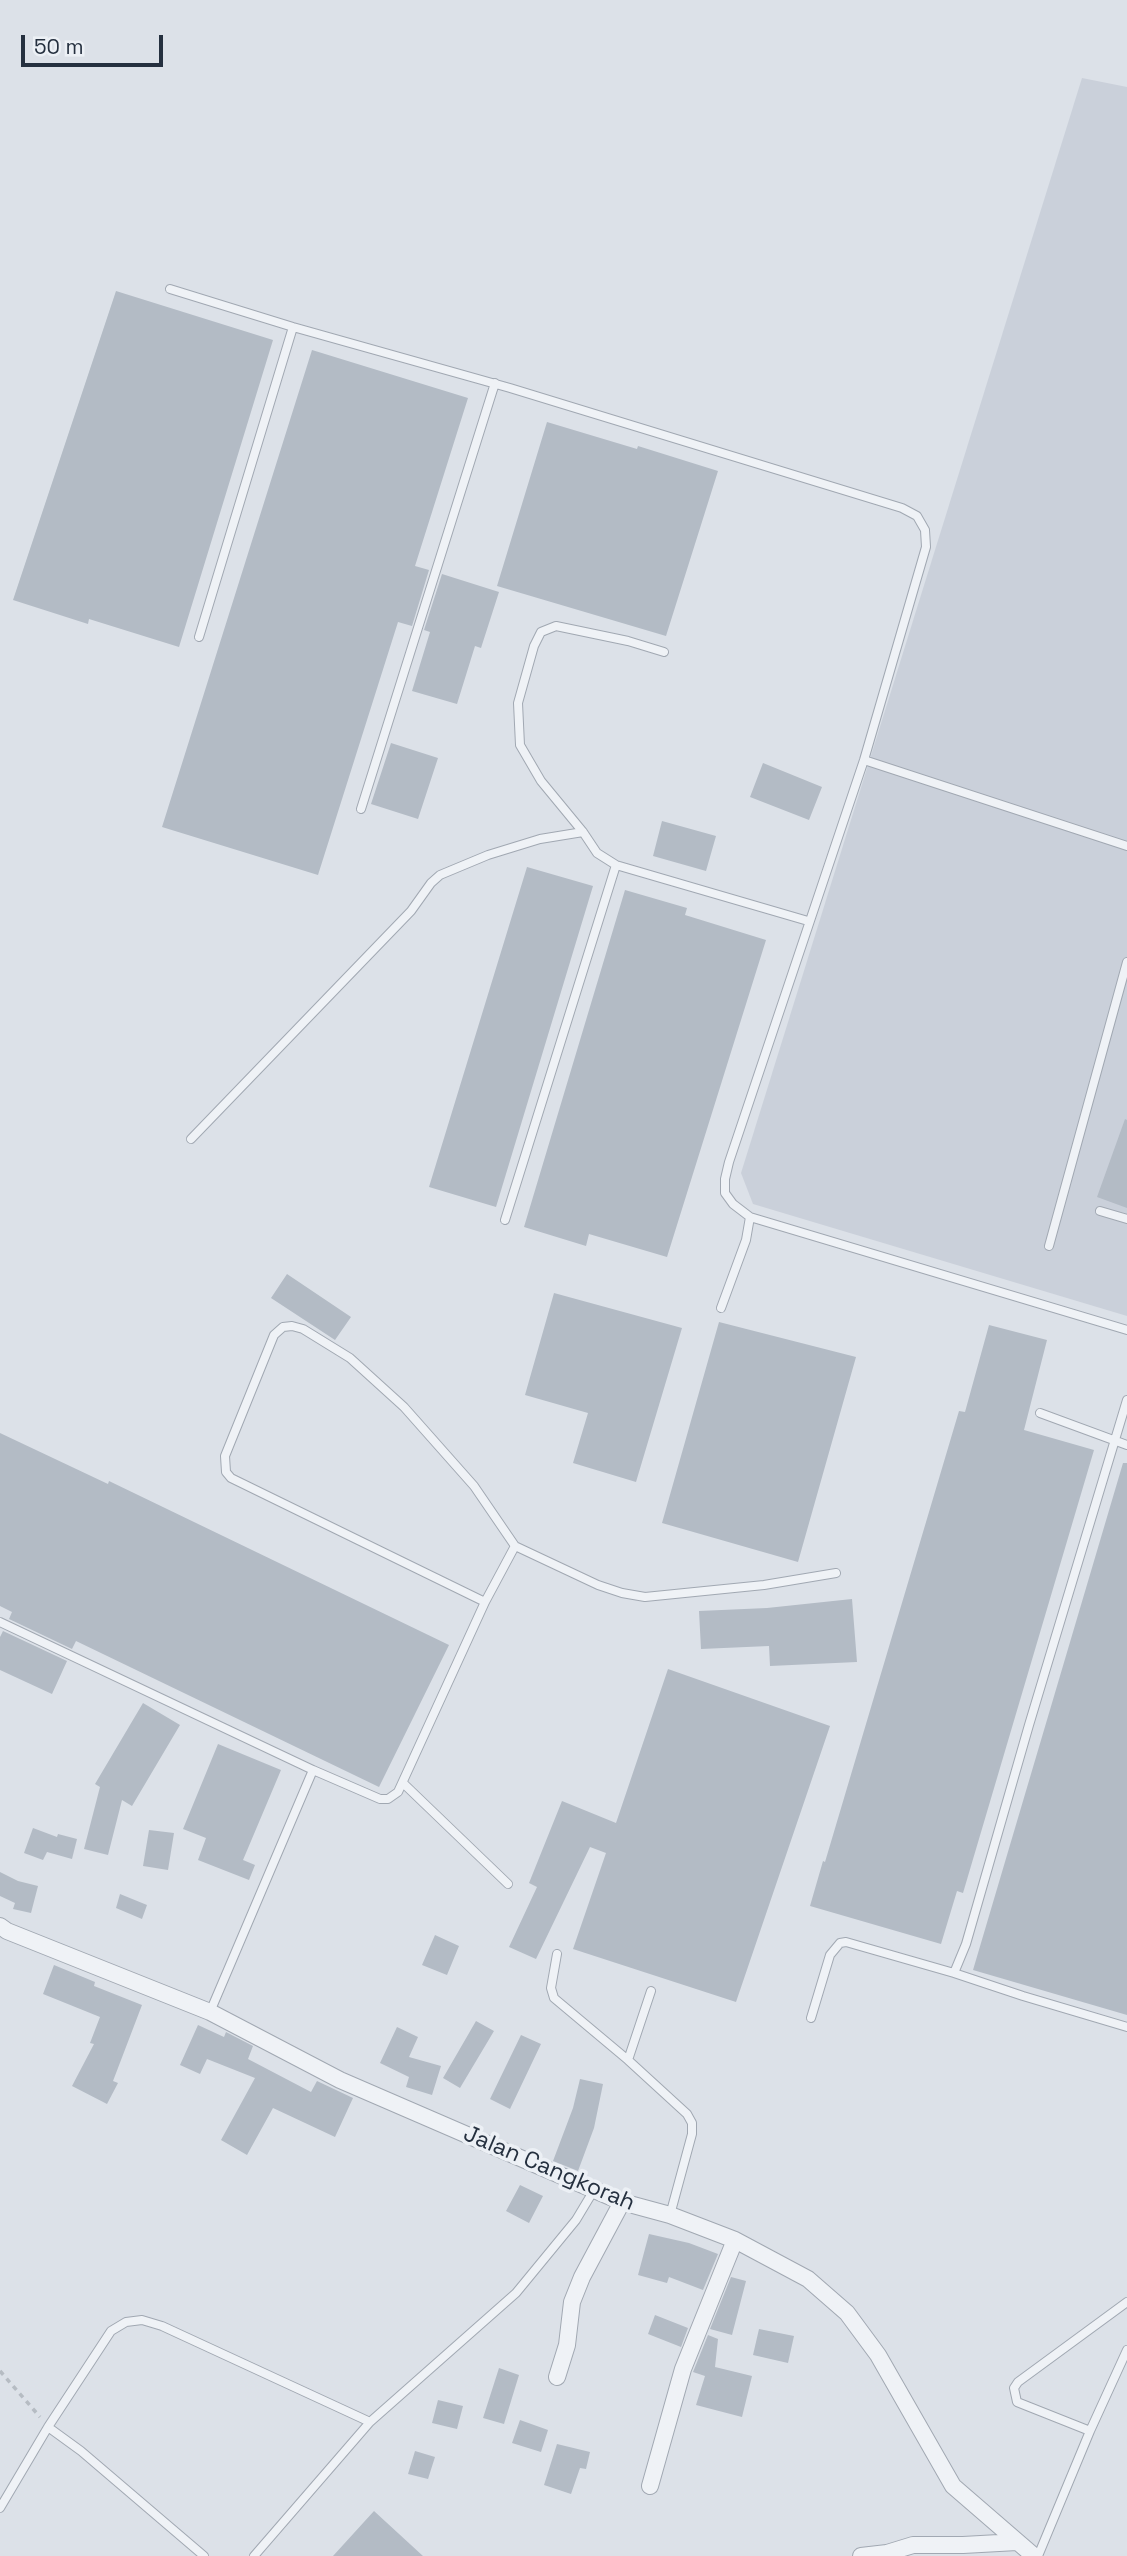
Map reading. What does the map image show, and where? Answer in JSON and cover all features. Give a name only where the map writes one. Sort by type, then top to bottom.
[{"type":"street","name":"Jalan Cangkorah","points":[[0,1926],[210,2012],[340,2080],[622,2203],[670,2216],[735,2240],[808,2279],[847,2312],[878,2355],[953,2486],[1036,2556]]},
{"type":"street","points":[[557,2377],[567,2345],[572,2302],[582,2277],[622,2203]]},
{"type":"street","points":[[650,2486],[683,2369],[735,2240]]},
{"type":"street","points":[[861,2556],[887,2553],[913,2544],[1017,2542]]},
{"type":"lane","points":[[170,289],[293,327],[495,383],[902,508],[917,516],[925,530],[926,547],[864,760],[808,921],[725,1179],[726,1193],[733,1204],[750,1217],[1127,1330]]},
{"type":"lane","points":[[199,637],[293,327]]},
{"type":"lane","points":[[361,809],[495,383]]},
{"type":"lane","points":[[664,653],[628,641],[556,626],[541,632],[534,646],[518,703],[520,745],[541,781],[597,853],[616,865],[808,921]]},
{"type":"lane","points":[[864,760],[1127,846]]},
{"type":"lane","points":[[191,1139],[411,911],[440,875],[488,855],[540,839],[583,832]]},
{"type":"lane","points":[[505,1220],[616,865]]},
{"type":"lane","points":[[1049,1246],[1127,962]]},
{"type":"lane","points":[[1100,1211],[1127,1219]]},
{"type":"lane","points":[[721,1308],[746,1240],[750,1217]]},
{"type":"lane","points":[[485,1602],[231,1478],[226,1472],[225,1456],[274,1335],[283,1327],[303,1329],[350,1358],[404,1407],[474,1486],[515,1546],[598,1585],[645,1597],[764,1585],[836,1573]]},
{"type":"lane","points":[[954,1973],[967,1944],[1028,1725],[1127,1401]]},
{"type":"lane","points":[[1040,1413],[1127,1445]]},
{"type":"lane","points":[[0,1622],[313,1770],[380,1799],[388,1799],[394,1797],[404,1784],[485,1602],[515,1546]]},
{"type":"lane","points":[[210,2012],[313,1770]]},
{"type":"lane","points":[[404,1784],[508,1884]]},
{"type":"lane","points":[[811,2018],[830,1955],[839,1943],[846,1942],[1127,2026]]},
{"type":"lane","points":[[557,1954],[551,1988],[554,1998],[628,2060],[687,2114],[692,2123],[692,2134],[670,2216]]},
{"type":"lane","points":[[628,2060],[652,1991]]},
{"type":"lane","points":[[254,2556],[370,2422],[516,2293],[576,2220],[594,2190]]},
{"type":"lane","points":[[1090,2431],[1017,2402],[1014,2388],[1018,2382],[1127,2302]]},
{"type":"lane","points":[[0,2508],[48,2427],[111,2331],[126,2322],[142,2320],[162,2326],[370,2422]]},
{"type":"lane","points":[[1036,2556],[1127,2350]]},
{"type":"lane","points":[[48,2427],[81,2451],[204,2556]]},
{"type":"path","points":[[0,2371],[48,2427]]},
{"type":"shaded area","points":[[1082,78],[1127,87],[1127,1316],[753,1204],[741,1173]]},
{"type":"building","points":[[116,291],[273,340],[179,647],[89,619],[88,624],[13,600]]},
{"type":"building","points":[[312,350],[468,398],[415,566],[429,570],[412,626],[398,622],[318,875],[162,827]]},
{"type":"building","points":[[547,422],[718,471],[666,636],[497,586]]},
{"type":"building","points":[[442,574],[499,592],[481,648],[475,646],[457,704],[412,691],[430,632],[424,630]]},
{"type":"building","points":[[391,743],[438,758],[418,819],[371,804]]},
{"type":"building","points":[[763,763],[822,787],[809,820],[750,797]]},
{"type":"building","points":[[662,821],[716,836],[706,871],[653,856]]},
{"type":"building","points":[[527,867],[593,886],[496,1207],[429,1187]]},
{"type":"building","points":[[625,890],[687,908],[685,915],[766,940],[667,1257],[589,1234],[586,1246],[524,1227]]},
{"type":"building","points":[[1125,1119],[1127,1120],[1127,1208],[1097,1197]]},
{"type":"building","points":[[287,1274],[351,1317],[335,1340],[271,1298]]},
{"type":"building","points":[[554,1293],[682,1328],[636,1482],[573,1463],[588,1413],[525,1395]]},
{"type":"building","points":[[719,1322],[856,1357],[798,1562],[662,1523]]},
{"type":"building","points":[[989,1325],[1047,1340],[1024,1430],[1094,1450],[963,1893],[957,1891],[941,1944],[810,1906],[959,1411],[965,1412]]},
{"type":"building","points":[[0,1433],[108,1484],[109,1481],[449,1645],[379,1787],[76,1641],[72,1649],[9,1619],[12,1612],[0,1606]]},
{"type":"building","points":[[1123,1463],[1127,1463],[1127,2015],[973,1970]]},
{"type":"building","points":[[852,1599],[857,1662],[770,1666],[769,1646],[701,1649],[699,1611],[767,1608]]},
{"type":"building","points":[[3,1631],[67,1661],[52,1694],[0,1670],[0,1637]]},
{"type":"building","points":[[668,1669],[830,1726],[736,2002],[573,1949],[606,1853],[590,1847],[536,1959],[509,1947],[537,1887],[529,1883],[562,1801],[616,1823]]},
{"type":"building","points":[[143,1703],[180,1725],[132,1806],[122,1800],[108,1855],[84,1849],[100,1787],[95,1784]]},
{"type":"building","points":[[218,1744],[281,1770],[243,1860],[255,1865],[249,1880],[198,1860],[206,1838],[183,1829]]},
{"type":"building","points":[[33,1828],[57,1837],[58,1834],[77,1839],[72,1859],[47,1852],[43,1860],[24,1853]]},
{"type":"building","points":[[149,1830],[174,1833],[168,1870],[143,1866]]},
{"type":"building","points":[[0,1872],[18,1881],[38,1886],[31,1913],[13,1909],[15,1903],[0,1896]]},
{"type":"building","points":[[120,1894],[147,1905],[142,1919],[116,1908]]},
{"type":"building","points":[[435,1935],[459,1946],[447,1975],[422,1965]]},
{"type":"building","points":[[54,1965],[95,1982],[94,1986],[142,2005],[113,2081],[118,2083],[107,2104],[72,2086],[94,2044],[90,2043],[100,2017],[43,1994]]},
{"type":"building","points":[[476,2021],[494,2031],[460,2088],[443,2078]]},
{"type":"building","points":[[198,2025],[224,2037],[226,2032],[253,2046],[248,2059],[311,2092],[317,2081],[353,2098],[335,2137],[273,2108],[247,2155],[221,2140],[255,2078],[207,2059],[200,2074],[180,2065]]},
{"type":"building","points":[[397,2027],[418,2037],[409,2057],[441,2066],[432,2095],[406,2087],[409,2077],[380,2063]]},
{"type":"building","points":[[521,2035],[541,2044],[510,2109],[490,2099]]},
{"type":"building","points":[[580,2079],[603,2084],[594,2128],[578,2171],[553,2161],[573,2108]]},
{"type":"building","points":[[520,2185],[543,2196],[529,2223],[506,2211]]},
{"type":"building","points":[[649,2234],[689,2243],[718,2254],[703,2290],[669,2277],[667,2283],[638,2275]]},
{"type":"building","points":[[731,2277],[746,2281],[732,2335],[710,2329]]},
{"type":"building","points":[[655,2315],[688,2328],[681,2347],[648,2334]]},
{"type":"building","points":[[759,2329],[794,2336],[788,2363],[753,2355]]},
{"type":"building","points":[[708,2335],[718,2339],[715,2367],[752,2376],[742,2417],[696,2405],[705,2376],[693,2372]]},
{"type":"building","points":[[499,2368],[519,2375],[504,2424],[483,2418]]},
{"type":"building","points":[[438,2400],[463,2406],[457,2429],[432,2423]]},
{"type":"building","points":[[520,2420],[548,2430],[541,2452],[512,2443]]},
{"type":"building","points":[[557,2444],[590,2452],[586,2469],[580,2468],[571,2494],[544,2485]]},
{"type":"building","points":[[415,2451],[435,2457],[428,2479],[408,2474]]},
{"type":"building","points":[[374,2511],[423,2556],[333,2556]]}]
